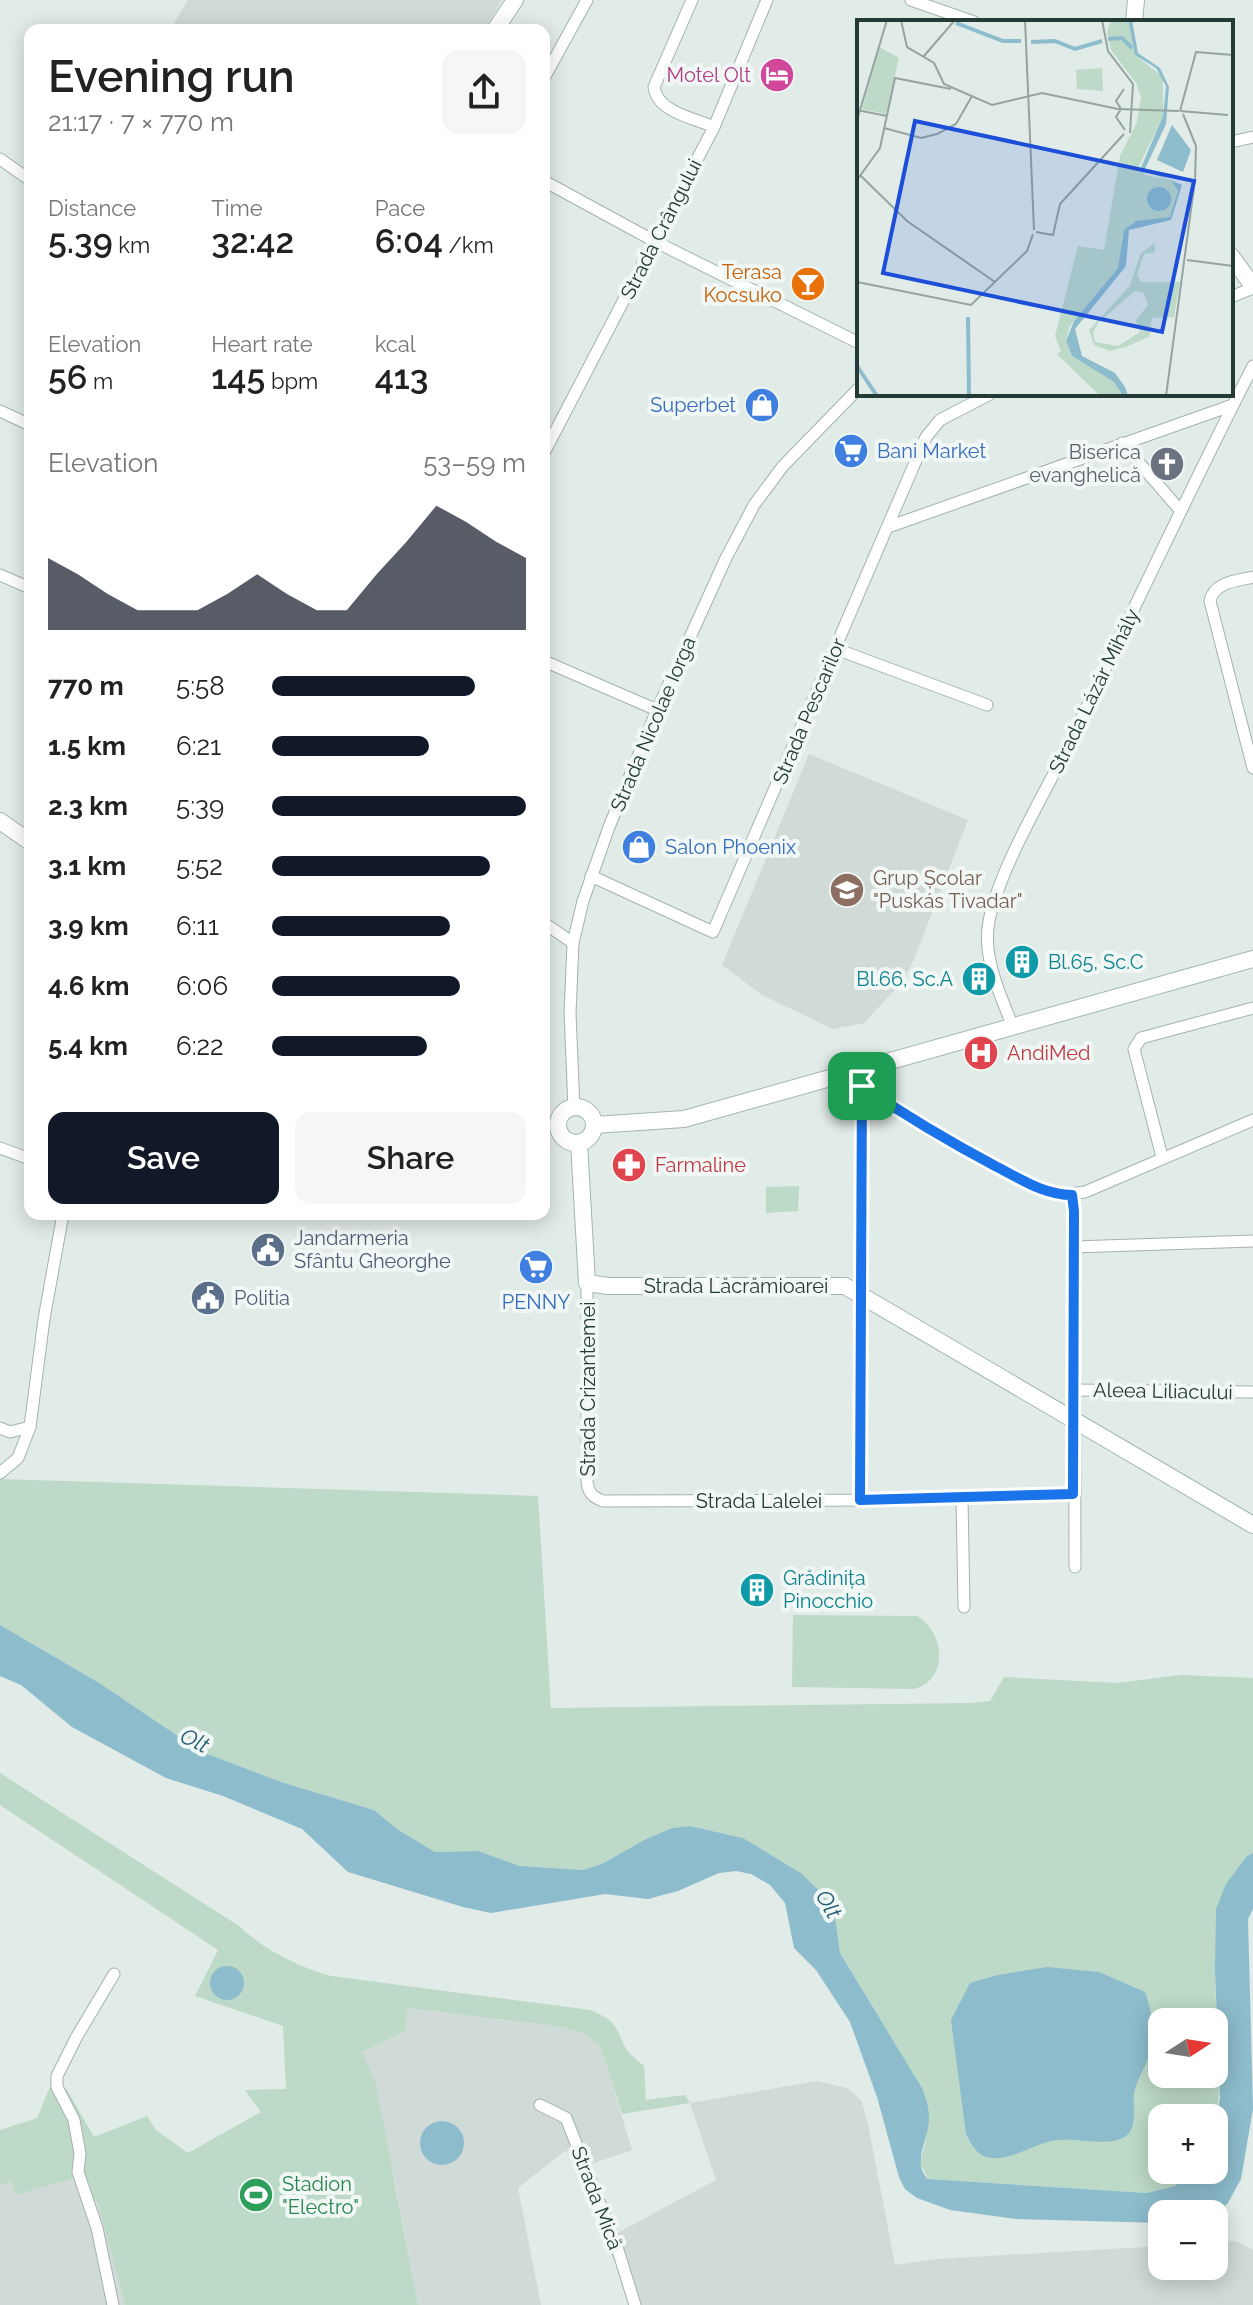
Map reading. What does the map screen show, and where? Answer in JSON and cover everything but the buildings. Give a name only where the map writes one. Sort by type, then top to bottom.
[{"type":"main road","points":[[499,24],[515,0]]},
{"type":"main road","points":[[1134,20],[1136,0]]},
{"type":"main road","points":[[1233,259],[1253,287]]},
{"type":"main road","points":[[0,821],[24,838]]},
{"type":"main road","points":[[594,1125],[684,1119],[860,1078],[1013,1027],[1253,959]]},
{"type":"main road","points":[[574,1108],[590,1114],[594,1125],[591,1135],[579,1143],[564,1138],[551,1124],[574,1108]]},
{"type":"main road","points":[[579,1143],[587,1283]]},
{"type":"main road","name":"Strada Lăcrămioarei","points":[[587,1283],[608,1286],[845,1286],[1253,1525]]},
{"type":"street","points":[[550,67],[587,0]]},
{"type":"street","points":[[692,0],[654,87],[655,97],[661,105],[714,127]]},
{"type":"street","name":"Strada Crângului","points":[[550,442],[714,127],[767,0]]},
{"type":"street","points":[[911,0],[968,20]]},
{"type":"street","points":[[1233,142],[1253,137]]},
{"type":"street","points":[[0,159],[24,176]]},
{"type":"street","points":[[550,184],[656,242],[857,342]]},
{"type":"street","points":[[1233,296],[1253,287]]},
{"type":"street","name":"Strada Lázár Mihály","points":[[1013,1027],[988,949],[993,906],[1017,848],[1179,509],[1253,366]]},
{"type":"street","name":"Strada Nicolae Iorga","points":[[574,1108],[570,1013],[573,943],[591,876],[657,710],[726,558],[754,505],[783,466],[857,390]]},
{"type":"street","name":"Strada Pescarilor","points":[[591,876],[713,932],[931,428],[952,413],[986,396]]},
{"type":"street","points":[[888,527],[1233,405]]},
{"type":"street","points":[[0,411],[24,422]]},
{"type":"street","points":[[1122,443],[1179,509]]},
{"type":"street","points":[[0,575],[24,585]]},
{"type":"street","points":[[1253,577],[1217,587],[1210,601],[1253,768]]},
{"type":"street","points":[[836,649],[987,705]]},
{"type":"street","points":[[550,664],[657,710]]},
{"type":"street","points":[[550,924],[577,925]]},
{"type":"street","points":[[550,927],[573,943]]},
{"type":"street","points":[[1162,1157],[1134,1049],[1141,1038],[1253,1008]]},
{"type":"street","points":[[860,1078],[935,1134],[1049,1193],[1072,1195],[1100,1186],[1253,1120]]},
{"type":"street","points":[[860,1078],[860,1500]]},
{"type":"street","points":[[0,1148],[24,1157]]},
{"type":"street","points":[[1072,1195],[1075,1567]]},
{"type":"street","points":[[0,1473],[18,1458],[30,1427],[44,1319],[62,1220]]},
{"type":"street","points":[[1074,1247],[1253,1241]]},
{"type":"street","name":"Strada Crizantemei","points":[[587,1283],[587,1481],[591,1495]]},
{"type":"street","name":"Aleea Liliacului","points":[[1073,1390],[1253,1392]]},
{"type":"street","points":[[0,1428],[10,1432],[30,1427]]},
{"type":"street","name":"Strada Lalelei","points":[[591,1495],[603,1501],[860,1500],[1073,1494]]},
{"type":"street","points":[[962,1498],[964,1607]]},
{"type":"street","points":[[113,2305],[97,2228],[78,2172],[80,2154],[74,2120],[57,2087],[57,2076],[114,1974]]},
{"type":"street","name":"Strada Mică","points":[[540,2105],[566,2118],[617,2247],[635,2305]]},
{"type":"shaded area","points":[[188,0],[502,0],[488,24],[174,24]]},
{"type":"shaded area","name":"Grup Școlar \"Puskás Tivadar\"","points":[[809,754],[968,820],[903,981],[864,1023],[833,1029],[762,995],[722,965]]},
{"type":"shaded area","points":[[406,2008],[564,2027],[586,2034],[601,2048],[632,2150],[577,2169],[566,2150],[518,2188],[541,2305],[418,2305],[396,2186],[362,2052],[405,2031]]},
{"type":"shaded area","points":[[817,2081],[847,2088],[861,2100],[868,2124],[895,2265],[937,2259],[1148,2247],[1148,2280],[1228,2280],[1228,2242],[1235,2241],[1253,2250],[1253,2305],[631,2305],[623,2279],[604,2240],[716,2180],[690,2103]]},
{"type":"shaded area","points":[[75,2178],[98,2203],[125,2305],[0,2305],[0,2185],[11,2180],[16,2195]]},
{"type":"green space","points":[[799,1186],[798,1211],[766,1213],[766,1187]]},
{"type":"green space","points":[[0,1479],[538,1496],[551,1708],[971,1703],[990,1701],[1004,1677],[1118,1683],[1180,1675],[1253,1678],[1253,1853],[1247,1856],[1234,1888],[1217,1944],[1216,2008],[1148,2008],[1148,2088],[1219,2088],[1217,2104],[1148,2104],[1148,2184],[1177,2184],[1175,2186],[1147,2193],[928,2179],[920,2163],[926,2139],[922,2088],[840,1953],[837,1938],[743,1838],[690,1826],[672,1828],[602,1864],[583,1870],[520,1866],[478,1851],[435,1852],[397,1829],[374,1810],[281,1782],[200,1751],[101,1684],[0,1625]]},
{"type":"green space","points":[[793,1615],[917,1616],[933,1633],[939,1655],[938,1666],[926,1684],[914,1689],[792,1687]]},
{"type":"green space","points":[[0,1773],[293,1962],[331,1976],[591,2010],[613,2024],[626,2050],[644,2066],[646,2100],[685,2095],[690,2103],[622,2114],[601,2048],[586,2034],[564,2027],[407,2008],[405,2031],[362,2052],[376,2085],[418,2305],[125,2305],[98,2203],[75,2178],[16,2195],[11,2181],[0,2185],[0,2130],[37,2118],[52,2082],[67,2090],[94,2137],[147,2116],[156,2130],[188,2153],[261,2112],[245,2090],[286,2089],[283,2026],[195,1996],[218,1950],[0,1805]]},
{"type":"water","points":[[0,1625],[101,1684],[200,1751],[281,1782],[374,1810],[397,1829],[435,1852],[478,1851],[520,1866],[583,1870],[602,1864],[672,1828],[690,1826],[743,1838],[802,1874],[823,1895],[835,1918],[840,1953],[922,2088],[929,2119],[921,2166],[928,2179],[1147,2193],[1177,2184],[1228,2184],[1228,2104],[1219,2104],[1220,2088],[1228,2088],[1228,2008],[1216,2008],[1216,1909],[1226,1884],[1247,1856],[1253,1853],[1253,1909],[1248,1919],[1253,2109],[1241,2179],[1228,2203],[1228,2200],[1148,2200],[1148,2223],[1016,2219],[950,2210],[917,2198],[905,2189],[899,2177],[877,2097],[850,2022],[816,1970],[794,1948],[785,1903],[770,1885],[751,1874],[736,1871],[719,1873],[678,1891],[648,1899],[605,1894],[491,1913],[463,1907],[348,1872],[302,1829],[223,1796],[166,1778],[72,1727],[21,1685],[0,1676]]},
{"type":"water","points":[[227,1966],[239,1971],[244,1983],[239,1995],[227,2000],[215,1995],[210,1983],[215,1971]]},
{"type":"water","points":[[1047,1967],[1099,1972],[1145,1992],[1149,2008],[1148,2058],[1134,2093],[1133,2124],[1123,2138],[1099,2142],[1056,2140],[1000,2158],[987,2157],[976,2150],[966,2134],[951,2020],[970,1983]]},
{"type":"water","points":[[442,2121],[457,2128],[464,2143],[457,2158],[442,2165],[427,2158],[420,2143],[427,2128]]},
{"type":"place","name":"Motel Olt","points":[[777,75]]},
{"type":"place","name":"Terasa Kocsuko","points":[[808,284]]},
{"type":"place","name":"Superbet","points":[[762,405]]},
{"type":"place","name":"Bani Market","points":[[851,451]]},
{"type":"place","name":"Biserica evanghelică","points":[[1167,464]]},
{"type":"place","name":"Salon Phoenix","points":[[639,847]]},
{"type":"place","name":"Grup Școlar \"Puskás Tivadar\"","points":[[847,890]]},
{"type":"place","name":"Bl.65, Sc.C","points":[[1022,962]]},
{"type":"place","name":"Bl.66, Sc.A","points":[[979,979]]},
{"type":"place","name":"AndiMed","points":[[981,1053]]},
{"type":"place","name":"Farmaline","points":[[629,1165]]},
{"type":"place","name":"Jandarmeria Sfântu Gheorghe","points":[[268,1250]]},
{"type":"place","name":"PENNY","points":[[536,1267]]},
{"type":"place","name":"Politia","points":[[208,1298]]},
{"type":"place","name":"Grădinița Pinocchio","points":[[757,1590]]},
{"type":"place","name":"Stadion \"Electro\"","points":[[256,2195]]},
{"type":"route","points":[[862,1086],[917,1124],[1002,1169],[1049,1193],[1072,1195],[1073,1494],[860,1500],[862,1086]]},
{"type":"water label","name":"Olt","points":[[195,1740]]},
{"type":"water label","name":"Olt","points":[[829,1904]]}]
